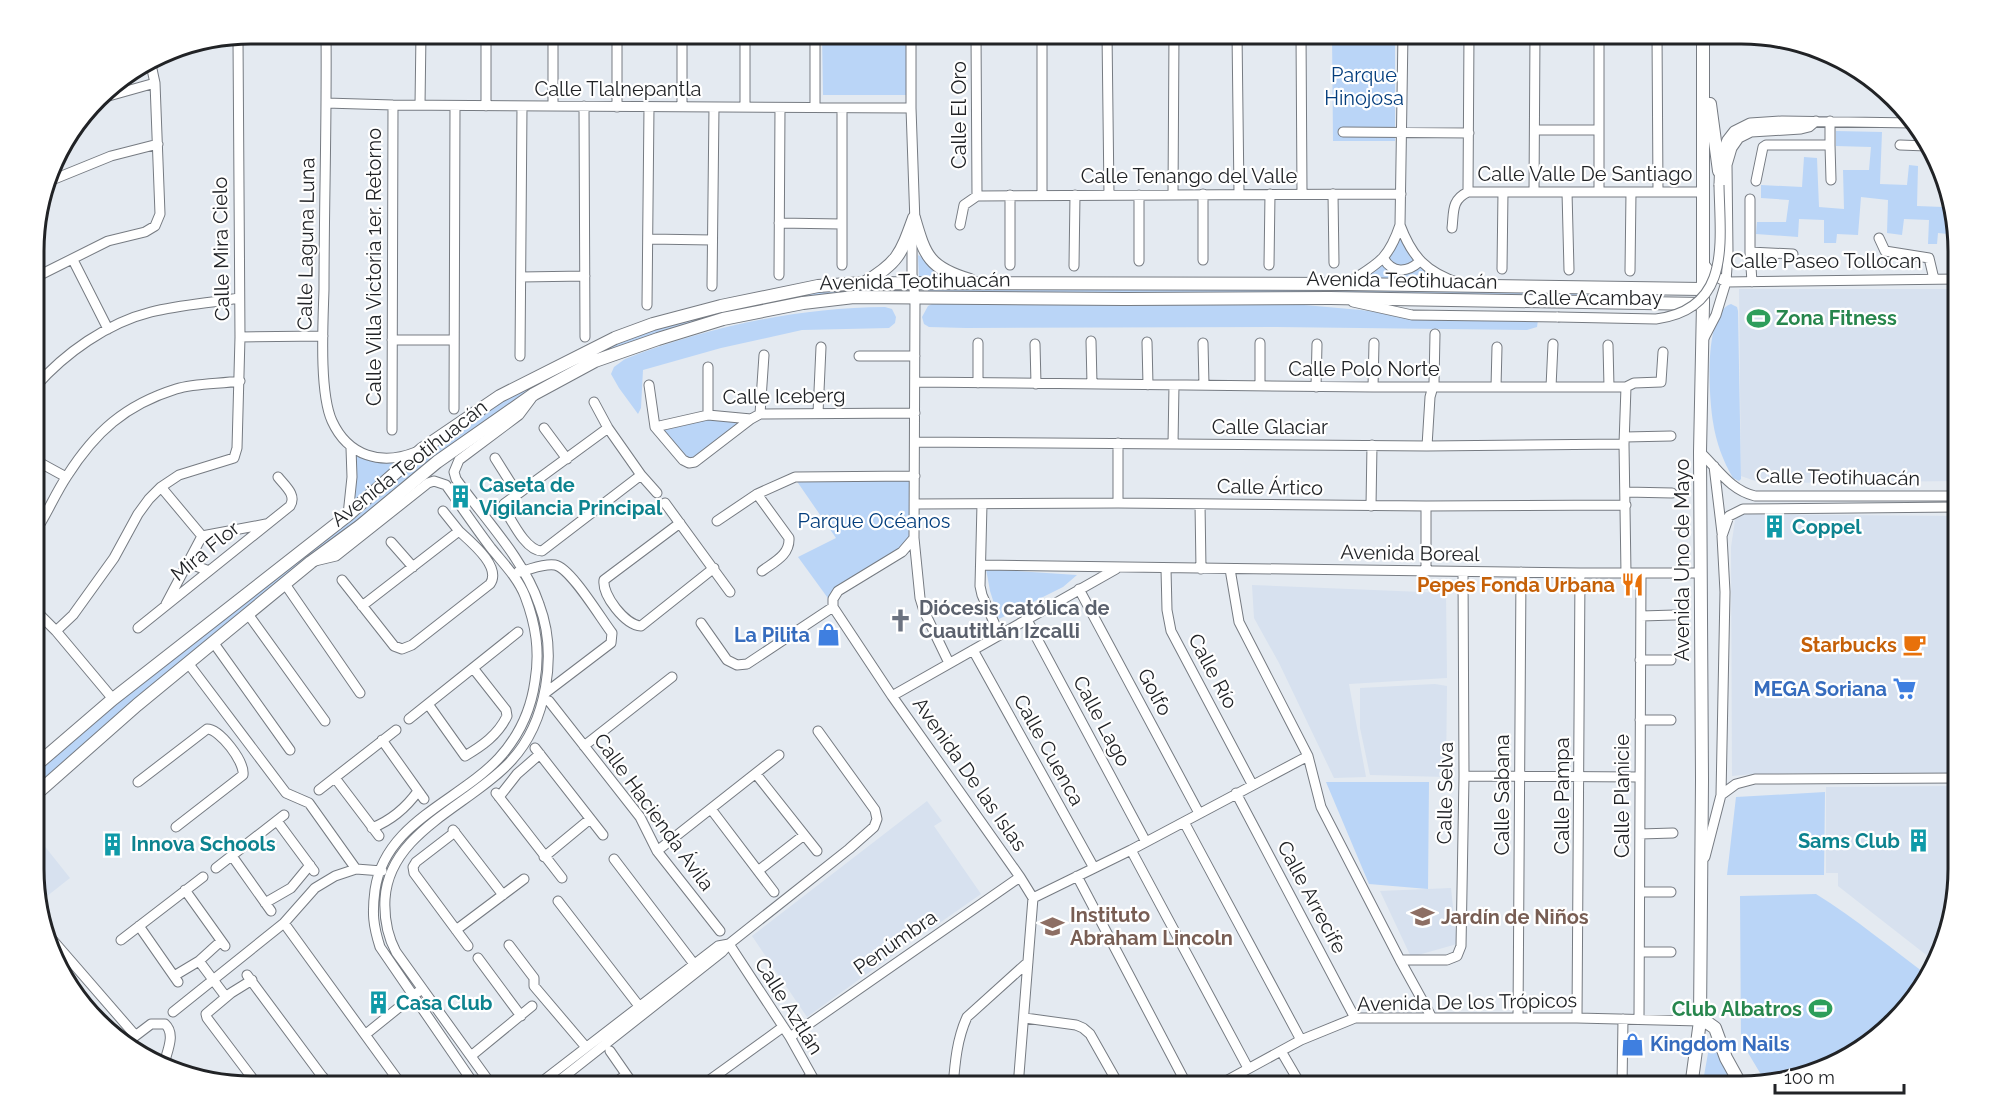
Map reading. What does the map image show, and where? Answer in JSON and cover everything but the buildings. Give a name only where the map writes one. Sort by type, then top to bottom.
[{"type":"main road","name":"Avenida Uno de Mayo","points":[[1692,1076],[1700,1021],[1702,871],[1700,452],[1703,304],[1703,44]]},
{"type":"main road","points":[[1704,75],[1719,171]]},
{"type":"main road","points":[[863,283],[884,271],[895,261],[903,249],[914,218]]},
{"type":"main road","points":[[914,218],[924,250],[931,261],[944,270],[983,284]]},
{"type":"main road","name":"Avenida Teotihuacán","points":[[44,758],[113,699],[348,515],[422,449],[500,396],[615,338],[653,324],[721,306],[818,286],[863,283],[1346,284],[1702,289]]},
{"type":"main road","points":[[1622,288],[1622,302]]},
{"type":"main road","name":"Avenida Teotihuacán","points":[[44,787],[188,663],[311,562],[360,526],[437,462],[534,394],[595,361],[723,319],[803,303],[854,297],[1330,298],[1703,304]]},
{"type":"main road","points":[[1700,1021],[1715,1028],[1726,1058],[1736,1076]]},
{"type":"street","name":"Calle Mira Cielo","points":[[161,487],[179,475],[227,462],[234,458],[237,448],[240,381],[238,44]]},
{"type":"street","name":"Calle Laguna Luna","points":[[326,44],[323,336],[327,404],[339,434],[351,448]]},
{"type":"street","points":[[420,105],[421,44]]},
{"type":"street","points":[[486,44],[486,106]]},
{"type":"street","points":[[553,44],[553,106]]},
{"type":"street","points":[[617,44],[617,107]]},
{"type":"street","points":[[682,44],[682,107]]},
{"type":"street","points":[[745,107],[746,44]]},
{"type":"street","points":[[815,44],[815,107]]},
{"type":"street","points":[[911,44],[914,218],[912,274],[915,282],[914,538],[920,598],[924,611],[950,663]]},
{"type":"street","name":"Calle El Oro","points":[[976,44],[977,196]]},
{"type":"street","points":[[1042,44],[1042,195]]},
{"type":"street","points":[[1107,44],[1109,195]]},
{"type":"street","points":[[1173,195],[1174,44]]},
{"type":"street","points":[[1237,44],[1239,194]]},
{"type":"street","points":[[1301,44],[1302,194]]},
{"type":"street","points":[[1346,284],[1384,259],[1395,240],[1400,225],[1403,44]]},
{"type":"street","points":[[1452,228],[1454,203],[1459,196],[1468,192],[1469,44]]},
{"type":"street","points":[[1534,192],[1535,44]]},
{"type":"street","points":[[1599,44],[1599,192]]},
{"type":"street","points":[[1657,44],[1658,192]]},
{"type":"street","points":[[44,273],[108,241],[145,232],[155,226],[160,214],[155,83],[152,69]]},
{"type":"street","points":[[120,90],[155,83]]},
{"type":"street","name":"Calle Tlalnepantla","points":[[326,103],[455,106],[911,108]]},
{"type":"street","name":"Calle Villa Victoria 1er. Retorno","points":[[392,430],[393,105]]},
{"type":"street","points":[[454,409],[455,106]]},
{"type":"street","points":[[520,356],[522,106]]},
{"type":"street","points":[[584,106],[585,337]]},
{"type":"street","points":[[647,304],[649,107]]},
{"type":"street","points":[[712,286],[714,107]]},
{"type":"street","points":[[779,275],[780,108]]},
{"type":"street","points":[[842,108],[842,265]]},
{"type":"street","name":"Calle Acambay","points":[[1330,298],[1413,315],[1656,319],[1679,313],[1694,304],[1711,285],[1719,263],[1719,171],[1722,152],[1730,135],[1743,125],[1757,121],[1904,123]]},
{"type":"street","name":"Calle Acambay","points":[[1702,340],[1713,325],[1726,282],[1727,165],[1732,148],[1739,138],[1751,132],[1801,129],[1809,127],[1816,121]]},
{"type":"street","points":[[1830,121],[1831,180]]},
{"type":"street","points":[[1536,130],[1599,130]]},
{"type":"street","points":[[1343,132],[1468,133]]},
{"type":"street","points":[[57,178],[111,156],[158,144]]},
{"type":"street","points":[[1900,144],[1919,145]]},
{"type":"street","points":[[1756,181],[1760,152],[1766,145],[1830,145]]},
{"type":"street","name":"Calle Valle De Santiago","points":[[1468,192],[1703,192]]},
{"type":"street","points":[[1502,269],[1503,192]]},
{"type":"street","points":[[1567,192],[1569,270]]},
{"type":"street","points":[[1630,271],[1631,192]]},
{"type":"street","points":[[1203,194],[1203,260]]},
{"type":"street","points":[[1269,265],[1270,194]]},
{"type":"street","points":[[1333,194],[1334,263]]},
{"type":"street","name":"Calle Tenango del Valle","points":[[977,196],[1401,194]]},
{"type":"street","points":[[1010,195],[1010,265]]},
{"type":"street","points":[[1074,266],[1075,195]]},
{"type":"street","points":[[1139,195],[1139,261]]},
{"type":"street","points":[[960,225],[964,206],[977,196]]},
{"type":"street","points":[[1750,199],[1752,282]]},
{"type":"street","points":[[779,223],[841,224]]},
{"type":"street","points":[[1400,225],[1419,262],[1442,278],[1468,286]]},
{"type":"street","points":[[1879,238],[1885,251],[1929,258],[1934,279]]},
{"type":"street","points":[[649,239],[712,240]]},
{"type":"street","points":[[1750,252],[1793,254]]},
{"type":"street","points":[[1384,259],[1388,266],[1401,270],[1413,267],[1419,262]]},
{"type":"street","points":[[73,260],[108,329]]},
{"type":"street","name":"Calle Paseo Tollocan","points":[[1702,261],[1712,274],[1726,282],[1947,279]]},
{"type":"street","points":[[521,277],[585,276]]},
{"type":"street","points":[[44,377],[80,346],[130,319],[152,312],[239,298]]},
{"type":"street","points":[[1427,446],[1434,383],[1435,334]]},
{"type":"street","points":[[240,337],[323,336]]},
{"type":"street","points":[[392,340],[454,340]]},
{"type":"street","points":[[1091,341],[1092,384]]},
{"type":"street","points":[[1147,342],[1148,385]]},
{"type":"street","points":[[978,343],[978,383]]},
{"type":"street","points":[[1203,343],[1204,385]]},
{"type":"street","points":[[1260,343],[1260,386]]},
{"type":"street","points":[[1373,387],[1374,343]]},
{"type":"street","points":[[1035,344],[1036,384]]},
{"type":"street","points":[[1316,387],[1317,344]]},
{"type":"street","points":[[1551,387],[1553,344]]},
{"type":"street","points":[[1608,345],[1609,387]]},
{"type":"street","points":[[818,413],[821,347]]},
{"type":"street","points":[[1496,387],[1497,347]]},
{"type":"street","name":"Calle Polo Norte","points":[[915,382],[1316,387],[1626,387],[1634,383],[1661,382],[1663,352]]},
{"type":"street","points":[[760,414],[764,355]]},
{"type":"street","points":[[859,356],[915,356]]},
{"type":"street","points":[[708,367],[708,415]]},
{"type":"street","points":[[44,516],[66,477],[92,440],[128,410],[177,388],[240,381]]},
{"type":"street","points":[[649,385],[656,427],[683,460],[689,463],[695,462],[751,419]]},
{"type":"street","points":[[1173,444],[1174,385]]},
{"type":"street","points":[[1626,387],[1626,573]]},
{"type":"street","points":[[534,394],[519,415],[459,460],[454,472],[456,479],[523,571],[539,602],[547,629],[547,669],[542,703]]},
{"type":"street","points":[[594,402],[608,428],[657,493]]},
{"type":"street","name":"Calle Iceberg","points":[[656,427],[708,415],[751,419],[760,414],[915,413]]},
{"type":"street","points":[[544,428],[567,459]]},
{"type":"street","points":[[608,428],[506,501],[504,508],[522,537],[535,550],[543,551],[642,476]]},
{"type":"street","name":"Calle Glaciar","points":[[915,442],[1427,446],[1625,441],[1671,436]]},
{"type":"street","points":[[1118,443],[1118,503]]},
{"type":"street","points":[[1371,506],[1372,445]]},
{"type":"street","points":[[348,515],[352,477],[351,448],[370,456],[389,459],[422,449]]},
{"type":"street","name":"Calle Teotihuacán","points":[[1700,452],[1733,488],[1743,494],[1755,496],[1947,496]]},
{"type":"street","points":[[495,458],[517,493]]},
{"type":"street","points":[[44,465],[66,477]]},
{"type":"street","points":[[1702,871],[1721,795],[1725,591],[1722,536],[1714,466]]},
{"type":"street","points":[[717,521],[757,494],[795,477],[915,476]]},
{"type":"street","name":"Mira Flor","points":[[138,628],[290,506],[292,496],[278,477]]},
{"type":"street","points":[[311,562],[336,556],[428,483],[434,481],[446,485],[525,595],[535,630],[539,656],[533,695],[521,728],[499,758],[484,772],[409,828],[391,847],[379,870],[372,908],[373,926],[380,947],[468,1076]]},
{"type":"street","points":[[56,631],[73,615],[114,558],[138,514],[161,487],[202,536]]},
{"type":"street","points":[[1626,492],[1672,493]]},
{"type":"street","points":[[757,494],[789,538],[786,553],[762,571]]},
{"type":"street","points":[[665,504],[730,592]]},
{"type":"street","name":"Calle Ártico","points":[[915,504],[1626,505]]},
{"type":"street","points":[[982,504],[980,586],[999,634]]},
{"type":"street","points":[[1200,504],[1201,569]]},
{"type":"street","points":[[1426,506],[1426,572]]},
{"type":"street","name":"Calle Teotihuacán","points":[[1722,536],[1729,516],[1743,509],[1947,507]]},
{"type":"street","points":[[342,580],[394,646],[402,649],[412,645],[494,579],[494,574],[483,554],[459,531],[443,511]]},
{"type":"street","points":[[163,609],[202,536],[268,523]]},
{"type":"street","points":[[680,523],[604,580],[603,586],[615,609],[634,625],[641,626],[714,568]]},
{"type":"street","points":[[229,530],[239,537],[239,546]]},
{"type":"street","points":[[362,606],[459,531]]},
{"type":"street","points":[[507,548],[522,537]]},
{"type":"street","points":[[701,623],[727,660],[736,665],[747,664],[833,607],[833,599],[838,591],[902,552],[914,538]]},
{"type":"street","points":[[392,542],[412,567]]},
{"type":"street","points":[[483,554],[491,548]]},
{"type":"street","points":[[192,555],[196,566],[209,572]]},
{"type":"street","points":[[485,1076],[396,952],[389,937],[384,911],[390,874],[401,853],[418,835],[509,763],[521,748],[542,703],[554,687],[611,643],[612,633],[566,570],[554,565],[546,565],[512,574]]},
{"type":"street","name":"Avenida Boreal","points":[[981,565],[1426,572],[1701,573]]},
{"type":"street","name":"Avenida Boreal","points":[[892,696],[1026,618],[1118,568]]},
{"type":"street","name":"Calle Río","points":[[1166,569],[1167,609],[1171,631],[1252,784]]},
{"type":"street","points":[[1230,569],[1239,622],[1308,756],[1321,807],[1432,1018]]},
{"type":"street","name":"Calle Selva","points":[[1400,960],[1447,960],[1457,956],[1461,946],[1464,776],[1463,572]]},
{"type":"street","name":"Calle Sabana","points":[[1518,1018],[1521,572]]},
{"type":"street","name":"Calle Pampa","points":[[1577,1018],[1580,573]]},
{"type":"street","name":"Calle Planicie","points":[[1640,1019],[1641,573]]},
{"type":"street","points":[[285,584],[360,693]]},
{"type":"street","name":"Golfo","points":[[1079,589],[1199,813]]},
{"type":"street","name":"Avenida De las Islas","points":[[833,607],[1033,898]]},
{"type":"street","points":[[602,619],[615,609]]},
{"type":"street","points":[[248,614],[325,721]]},
{"type":"street","points":[[1641,616],[1675,615]]},
{"type":"street","name":"Calle Lago","points":[[1026,618],[1146,842]]},
{"type":"street","points":[[44,619],[113,699]]},
{"type":"street","points":[[409,719],[518,632]]},
{"type":"street","points":[[213,642],[290,750]]},
{"type":"street","name":"Calle Cuenca","points":[[973,650],[1094,868]]},
{"type":"street","points":[[1640,660],[1671,660]]},
{"type":"street","points":[[188,663],[286,793],[309,803],[356,868]]},
{"type":"street","points":[[428,704],[467,760],[488,741],[507,716],[506,710],[473,669]]},
{"type":"street","points":[[584,746],[672,677]]},
{"type":"street","name":"Calle Hacienda Ávila","points":[[528,711],[542,703],[559,714],[640,817],[657,852],[720,931]]},
{"type":"street","points":[[1640,720],[1671,720]]},
{"type":"street","points":[[138,782],[207,729],[213,730],[232,748],[243,768],[243,775],[176,827]]},
{"type":"street","points":[[319,790],[396,730]]},
{"type":"street","points":[[563,1076],[722,952],[874,827],[877,819],[875,810],[818,731]]},
{"type":"street","points":[[232,748],[244,740]]},
{"type":"street","points":[[335,778],[375,832],[421,795],[382,740]]},
{"type":"street","points":[[488,741],[499,758]]},
{"type":"street","points":[[562,878],[497,795],[537,751],[603,836]]},
{"type":"street","points":[[657,852],[779,755]]},
{"type":"street","points":[[1019,1076],[1033,898],[1131,850],[1308,756]]},
{"type":"street","points":[[509,763],[517,774]]},
{"type":"street","points":[[756,774],[817,850]]},
{"type":"street","points":[[1464,776],[1640,777]]},
{"type":"street","points":[[1721,795],[1736,784],[1755,779],[1947,778]]},
{"type":"street","name":"Calle Arrecife","points":[[1236,793],[1355,1018]]},
{"type":"street","points":[[711,809],[774,892]]},
{"type":"street","points":[[398,813],[409,828]]},
{"type":"street","points":[[216,868],[281,818],[312,868],[268,907],[232,856]]},
{"type":"street","points":[[544,857],[590,819]]},
{"type":"street","points":[[1184,822],[1300,1040]]},
{"type":"street","points":[[468,946],[414,873],[413,867],[416,862],[453,830],[502,895]]},
{"type":"street","points":[[1640,834],[1673,833]]},
{"type":"street","points":[[418,835],[430,850]]},
{"type":"street","points":[[758,871],[804,835]]},
{"type":"street","points":[[1131,850],[1248,1068]]},
{"type":"street","points":[[614,859],[694,964]]},
{"type":"street","points":[[173,1012],[284,923],[315,888],[335,876],[356,868],[379,870],[390,874]]},
{"type":"street","points":[[1077,876],[1182,1076]]},
{"type":"street","points":[[121,939],[203,877]]},
{"type":"street","name":"Penúmbra","points":[[790,1037],[1020,877]]},
{"type":"street","points":[[456,930],[524,879]]},
{"type":"street","points":[[291,888],[300,903]]},
{"type":"street","points":[[138,926],[176,979],[223,943],[185,890]]},
{"type":"street","points":[[1640,892],[1671,892]]},
{"type":"street","points":[[558,901],[639,1006]]},
{"type":"street","points":[[284,923],[395,1076]]},
{"type":"street","points":[[549,1076],[718,946],[729,944]]},
{"type":"street","name":"Calle Aztlán","points":[[729,944],[790,1037],[811,1076]]},
{"type":"street","points":[[509,945],[534,978],[534,986],[585,1046]]},
{"type":"street","points":[[58,946],[135,1035]]},
{"type":"street","points":[[1640,952],[1671,952]]},
{"type":"street","points":[[478,958],[521,1016]]},
{"type":"street","points":[[199,961],[226,997]]},
{"type":"street","points":[[954,1076],[961,1029],[967,1017],[1028,962]]},
{"type":"street","points":[[251,1076],[207,1018],[208,1011],[249,977],[322,1076]]},
{"type":"street","points":[[366,1034],[423,989]]},
{"type":"street","points":[[471,1056],[532,1006]]},
{"type":"street","points":[[1025,1018],[1083,1028],[1090,1034],[1114,1076]]},
{"type":"street","name":"Avenida De los Trópicos","points":[[1234,1076],[1300,1040],[1355,1018],[1577,1018],[1700,1021]]},
{"type":"street","points":[[1622,1076],[1623,1019]]},
{"type":"street","points":[[131,1039],[151,1024],[165,1024],[171,1034],[165,1058]]},
{"type":"street","points":[[715,1076],[783,1027]]},
{"type":"street","points":[[610,1051],[626,1075]]},
{"type":"street","points":[[1281,1051],[1296,1076]]},
{"type":"shaded area","points":[[1739,289],[1947,289],[1947,481],[1779,483],[1758,482],[1741,476]]},
{"type":"shaded area","points":[[1736,514],[1947,516],[1947,773],[1801,773],[1732,776],[1731,547]]},
{"type":"shaded area","points":[[1252,585],[1446,593],[1447,678],[1349,684],[1366,777],[1334,778],[1279,663],[1254,618]]},
{"type":"shaded area","points":[[1435,684],[1447,686],[1446,777],[1370,775],[1360,728],[1360,688]]},
{"type":"shaded area","points":[[1947,786],[1946,897],[1928,957],[1838,886],[1838,873],[1826,873],[1826,787]]},
{"type":"shaded area","points":[[927,801],[942,821],[934,826],[981,894],[928,931],[917,922],[889,941],[896,953],[807,1017],[752,936]]},
{"type":"shaded area","points":[[44,845],[70,878],[45,898]]},
{"type":"shaded area","name":"Jardín de Niños","points":[[1451,888],[1457,944],[1411,957],[1380,891]]},
{"type":"green space","points":[[822,44],[906,44],[908,95],[823,95]]},
{"type":"green space","name":"Parque Hinojosa","points":[[1332,44],[1395,44],[1395,141],[1333,141]]},
{"type":"green space","points":[[1836,131],[1882,132],[1880,184],[1907,185],[1909,165],[1918,166],[1917,206],[1942,207],[1947,234],[1938,233],[1937,244],[1928,244],[1929,220],[1904,219],[1902,235],[1887,233],[1888,200],[1861,197],[1858,235],[1837,234],[1836,243],[1824,243],[1824,220],[1799,219],[1798,237],[1756,234],[1757,222],[1786,222],[1789,200],[1761,198],[1761,185],[1802,187],[1804,157],[1817,158],[1819,207],[1844,209],[1843,170],[1869,170],[1871,147],[1836,146]]},
{"type":"green space","points":[[1399,238],[1404,241],[1414,260],[1411,264],[1397,268],[1387,258]]},
{"type":"green space","points":[[918,255],[920,256],[950,281],[919,279]]},
{"type":"green space","points":[[1384,261],[1389,268],[1419,263],[1439,278],[1438,280],[1357,279]]},
{"type":"green space","points":[[930,285],[1620,292],[1620,299],[930,293],[927,289]]},
{"type":"green space","points":[[900,287],[899,294],[805,301],[590,361],[401,490],[44,785],[44,764],[91,724],[422,453],[509,395],[585,353],[707,312],[819,288]]},
{"type":"green space","points":[[1260,301],[1361,310],[1417,318],[1538,320],[1537,327],[1527,330],[1277,327],[966,328],[929,327],[924,324],[922,317],[928,306],[936,302]]},
{"type":"green space","points":[[1731,304],[1737,307],[1738,311],[1741,479],[1739,481],[1733,478],[1720,451],[1714,429],[1710,395],[1712,339],[1722,311]]},
{"type":"green space","points":[[885,307],[892,309],[896,317],[895,323],[889,328],[802,330],[721,348],[643,370],[641,408],[638,414],[611,374],[614,367],[625,359],[688,338],[752,321],[818,311]]},
{"type":"green space","points":[[709,418],[742,421],[695,462],[683,460],[662,429]]},
{"type":"green space","points":[[355,456],[401,463],[351,504]]},
{"type":"green space","name":"Parque Océanos","points":[[915,477],[915,546],[830,601],[798,557],[836,538],[796,480]]},
{"type":"green space","points":[[986,569],[1077,575],[1063,587],[999,619]]},
{"type":"green space","points":[[1326,782],[1429,782],[1428,889],[1369,884]]},
{"type":"green space","points":[[1825,792],[1824,875],[1727,875],[1736,797]]},
{"type":"green space","name":"Club Albatros","points":[[1816,894],[1921,970],[1905,996],[1887,1016],[1856,1042],[1807,1066],[1761,1075],[1741,1041],[1740,896]]},
{"type":"green space","points":[[1710,1042],[1720,1050],[1732,1076],[1704,1076]]},
{"type":"place","name":"Zona Fitness","points":[[1758,318]]},
{"type":"place","name":"Caseta de Vigilancia Principal","points":[[461,497]]},
{"type":"place","name":"Coppel","points":[[1774,527]]},
{"type":"place","name":"Pepes Fonda Urbana","points":[[1633,585]]},
{"type":"place","name":"Diócesis católica de Cuautitlán Izcalli","points":[[901,620]]},
{"type":"place","name":"La Pilita","points":[[828,635]]},
{"type":"place","name":"Starbucks","points":[[1915,645]]},
{"type":"place","name":"MEGA Soriana","points":[[1905,689]]},
{"type":"place","name":"Sams Club","points":[[1918,841]]},
{"type":"place","name":"Innova Schools","points":[[113,844]]},
{"type":"place","name":"Jardín de Niños","points":[[1423,917]]},
{"type":"place","name":"Instituto Abraham Lincoln","points":[[1052,926]]},
{"type":"place","name":"Casa Club","points":[[378,1003]]},
{"type":"place","name":"Club Albatros","points":[[1820,1009]]},
{"type":"place","name":"Kingdom Nails","points":[[1632,1044]]}]
